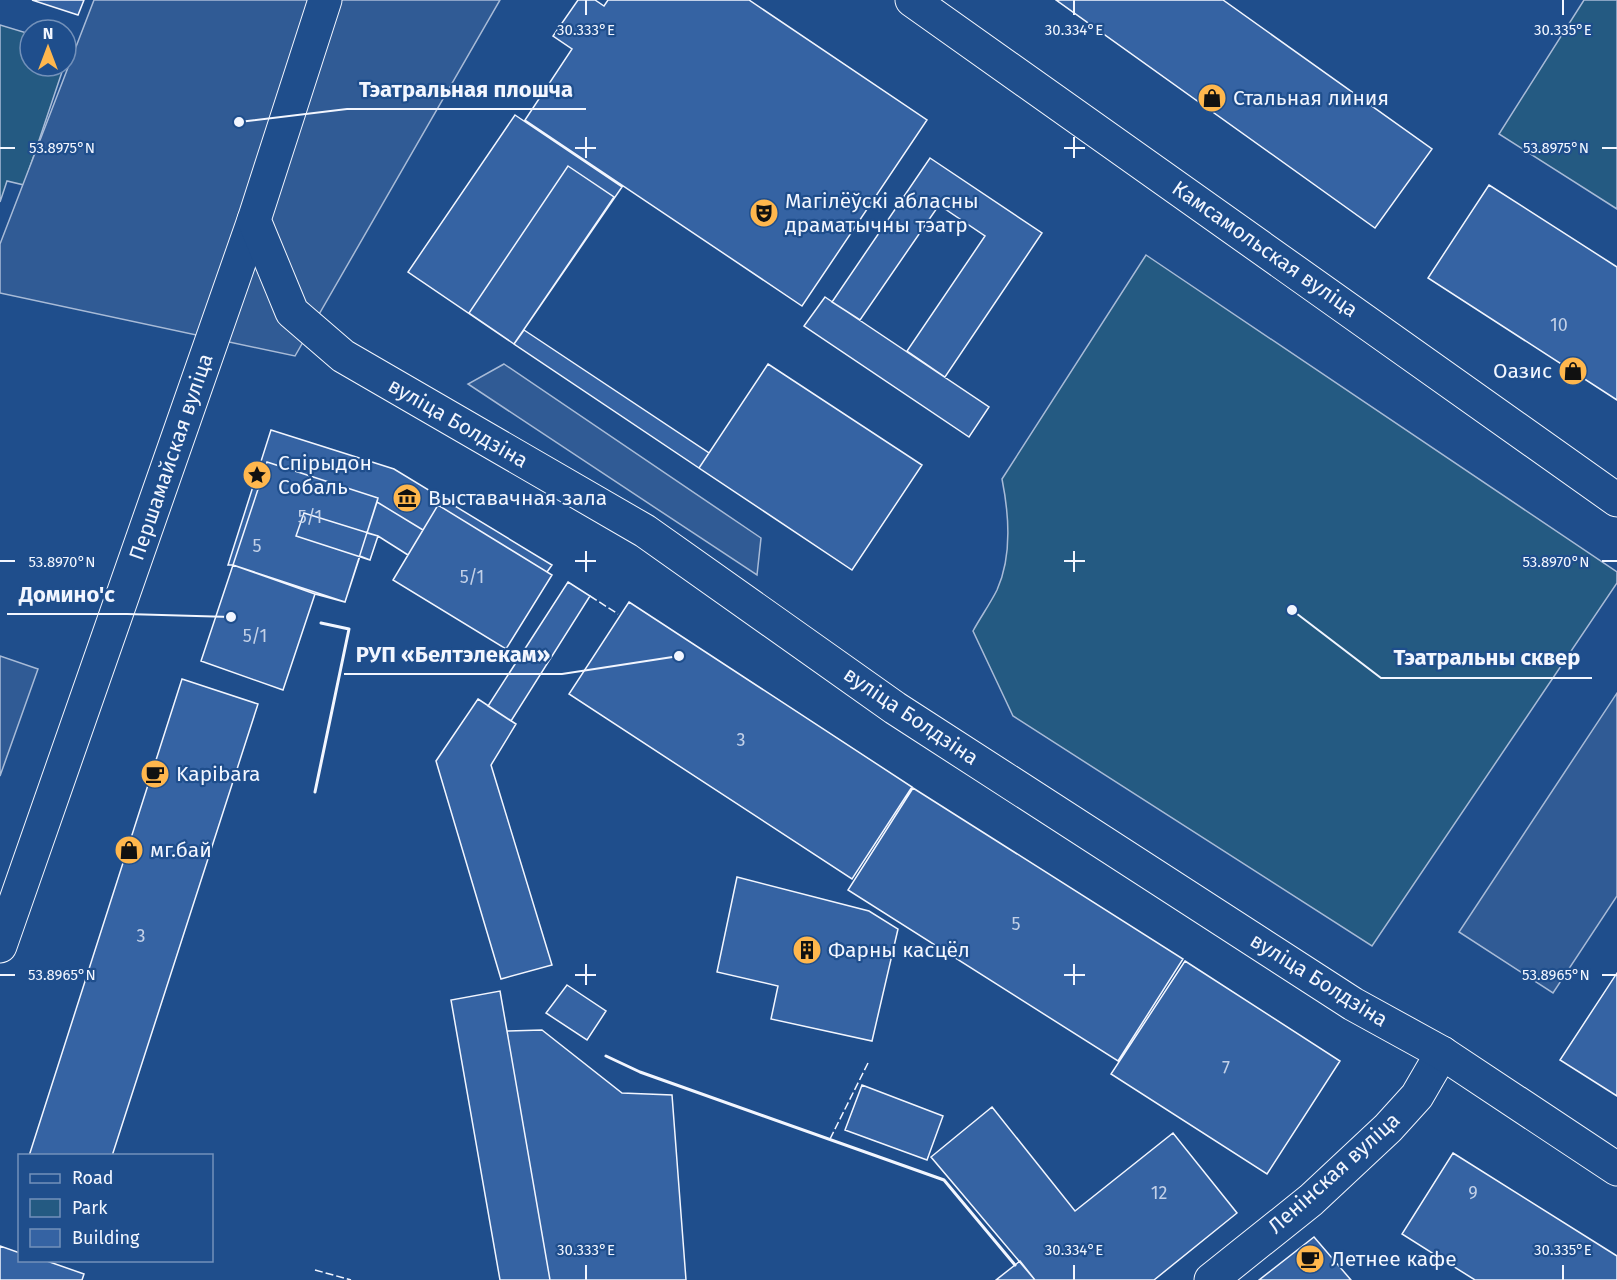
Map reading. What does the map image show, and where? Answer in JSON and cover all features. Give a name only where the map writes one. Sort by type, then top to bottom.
[{"type":"main road","name":"Першамайская вуліца","points":[[0,946],[254,220],[325,0]]},
{"type":"main road","name":"Камсамольская вуліца","points":[[912,0],[1617,500]]},
{"type":"main road","name":"вуліца Болдзіна","points":[[254,220],[292,312],[343,356],[645,531],[895,708],[1343,998],[1442,1053],[1617,1169]]},
{"type":"main road","name":"Ленінская вуліца","points":[[1211,1280],[1311,1200],[1388,1128],[1417,1096],[1442,1053]]},
{"type":"green space","points":[[1584,0],[1617,0],[1617,209],[1499,134]]},
{"type":"green space","points":[[0,25],[18,30],[18,78],[60,78],[24,185],[7,181],[0,202]]},
{"type":"green space","points":[[1146,255],[1617,572],[1617,583],[1372,946],[1013,716],[973,631],[997,590],[1005,564],[1008,535],[1002,479]]},
{"type":"shaded area","points":[[94,0],[500,0],[295,356],[0,293],[0,244],[64,78],[78,78],[78,42]]},
{"type":"shaded area","points":[[504,364],[761,538],[757,575],[468,384]]},
{"type":"shaded area","points":[[0,656],[38,669],[0,776]]},
{"type":"shaded area","points":[[1617,693],[1617,896],[1553,993],[1459,932]]},
{"type":"building","points":[[32,0],[84,0],[78,15]]},
{"type":"building","name":"Магілёўскі абласны драматычны тэатр","points":[[578,0],[595,0],[604,6],[608,0],[749,0],[927,120],[802,306],[525,120],[572,49],[553,36]]},
{"type":"building","points":[[1056,0],[1223,0],[1432,149],[1375,228]]},
{"type":"building","points":[[515,115],[622,187],[514,344],[408,272]]},
{"type":"building","points":[[930,158],[1042,233],[945,377],[907,351],[985,236],[939,205],[860,320],[832,302]]},
{"type":"building","points":[[568,166],[614,197],[514,344],[469,313]]},
{"type":"building","points":[[1489,185],[1617,267],[1617,400],[1428,278]]},
{"type":"building","points":[[825,297],[989,407],[969,437],[804,326]]},
{"type":"building","points":[[524,330],[709,453],[699,468],[514,344]]},
{"type":"building","points":[[768,364],[922,465],[852,570],[699,468]]},
{"type":"building","points":[[271,430],[394,469],[552,565],[547,572],[438,505],[423,530],[377,502],[378,498],[267,462],[233,565],[228,565]]},
{"type":"building","points":[[271,430],[394,469],[552,565],[547,572],[552,575],[506,649],[393,580],[408,555],[378,536],[370,560],[360,556],[345,602],[315,594],[283,690],[201,661],[233,565],[228,565]]},
{"type":"building","points":[[267,462],[378,498],[345,602],[233,565]]},
{"type":"building","points":[[377,502],[423,530],[408,555],[378,536],[367,533]]},
{"type":"building","points":[[438,505],[552,575],[506,649],[393,580]]},
{"type":"building","points":[[304,513],[378,536],[370,560],[296,536]]},
{"type":"building","points":[[233,565],[315,594],[283,690],[201,661]]},
{"type":"building","points":[[568,582],[590,596],[511,721],[488,706]]},
{"type":"building","points":[[629,602],[912,787],[852,879],[569,694]]},
{"type":"building","points":[[182,679],[258,704],[113,1154],[30,1154]]},
{"type":"building","points":[[478,699],[516,724],[491,765],[552,965],[501,979],[436,761]]},
{"type":"building","points":[[913,788],[1183,959],[1118,1061],[848,890]]},
{"type":"building","name":"Фарны касцёл","points":[[737,877],[869,911],[898,929],[872,1041],[771,1019],[778,986],[717,972]]},
{"type":"building","points":[[1185,961],[1340,1061],[1267,1174],[1111,1074]]},
{"type":"building","points":[[1617,973],[1617,1096],[1560,1060]]},
{"type":"building","points":[[567,985],[606,1011],[587,1040],[546,1013]]},
{"type":"building","points":[[500,991],[550,1280],[500,1280],[451,1000]]},
{"type":"building","points":[[542,1030],[622,1093],[672,1095],[686,1280],[550,1280],[507,1031]]},
{"type":"building","points":[[862,1085],[943,1116],[927,1160],[845,1130]]},
{"type":"building","points":[[992,1107],[1075,1211],[1173,1133],[1237,1213],[1154,1280],[1035,1280],[931,1157]]},
{"type":"building","points":[[1453,1153],[1617,1256],[1617,1280],[1475,1280],[1402,1234]]},
{"type":"building","name":"Летнее кафе","points":[[1314,1237],[1351,1280],[1259,1280]]},
{"type":"building","points":[[0,1246],[18,1252],[18,1262],[50,1262],[84,1274],[82,1280],[0,1280]]},
{"type":"building","points":[[1020,1261],[1035,1280],[996,1280]]},
{"type":"fence","points":[[590,596],[618,614]]},
{"type":"fence","points":[[830,1139],[868,1063]]},
{"type":"fence","points":[[315,1270],[351,1280]]},
{"type":"wall","points":[[315,792],[349,629],[321,623]]},
{"type":"wall","points":[[606,1056],[640,1072],[944,1180],[1015,1265]]},
{"type":"place","name":"Стальная линия","points":[[1212,98]]},
{"type":"place","name":"Тэатральная плошча","points":[[239,122]]},
{"type":"place","name":"Магілёўскі абласны драматычны тэатр","points":[[764,213]]},
{"type":"place","name":"Оазис","points":[[1573,371]]},
{"type":"place","name":"Спірыдон Собаль","points":[[257,475]]},
{"type":"place","name":"Выставачная зала","points":[[407,498]]},
{"type":"place","name":"Тэатральны сквер","points":[[1292,610]]},
{"type":"place","name":"Домино'c","points":[[231,617]]},
{"type":"place","name":"РУП «Белтэлекам»","points":[[679,656]]},
{"type":"place","name":"Kapibara","points":[[155,774]]},
{"type":"place","name":"мг.бай","points":[[129,850]]},
{"type":"place","name":"Фарны касцёл","points":[[807,950]]},
{"type":"place","name":"Летнее кафе","points":[[1310,1259]]}]
